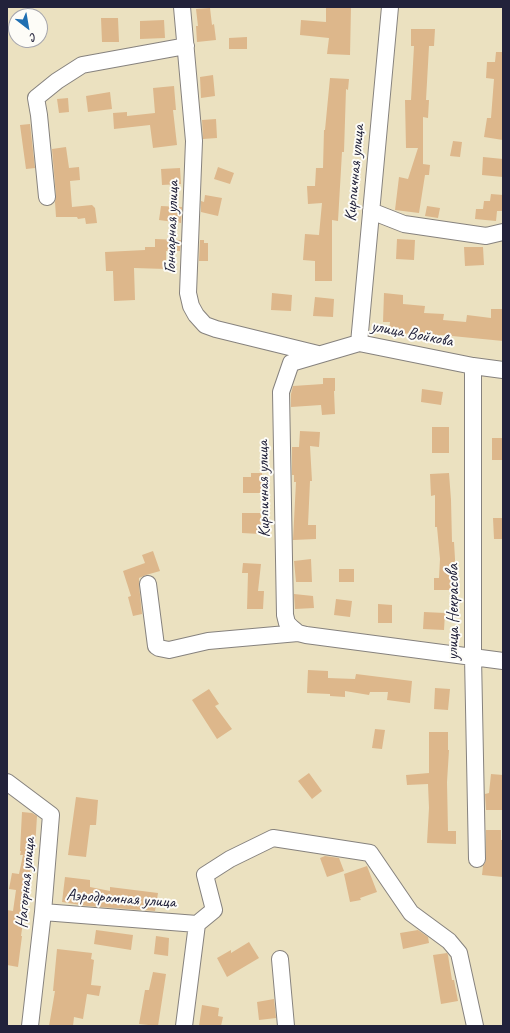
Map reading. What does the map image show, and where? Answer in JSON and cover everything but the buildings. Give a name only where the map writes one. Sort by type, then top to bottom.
[{"type":"street","name":"Гончарная улица","points":[[182,7],[194,141],[188,293],[191,306],[196,315],[205,325],[320,355]]},
{"type":"street","name":"Кирпичная улица","points":[[358,343],[390,7]]},
{"type":"street","points":[[47,197],[40,115],[36,98],[57,81],[82,65],[186,46]]},
{"type":"street","points":[[371,211],[404,224],[486,236],[503,232]]},
{"type":"street","name":"улица Войкова","points":[[291,363],[358,343],[473,366],[503,370]]},
{"type":"street","name":"Кирпичная улица","points":[[291,363],[281,392],[285,615],[288,623],[298,633]]},
{"type":"street","name":"улица Некрасова","points":[[473,366],[473,657],[476,859]]},
{"type":"street","points":[[148,584],[156,646],[159,648],[169,650],[208,641],[298,633],[306,636],[503,660]]},
{"type":"street","name":"Нагорная улица","points":[[7,782],[51,815],[43,912],[30,1026]]},
{"type":"street","points":[[184,1026],[197,924],[214,910],[206,875],[230,859],[273,838],[370,853],[411,913],[449,941],[459,953],[475,1026]]},
{"type":"street","name":"Аэродромная улица","points":[[43,912],[197,924]]},
{"type":"street","points":[[280,959],[286,1026]]}]
